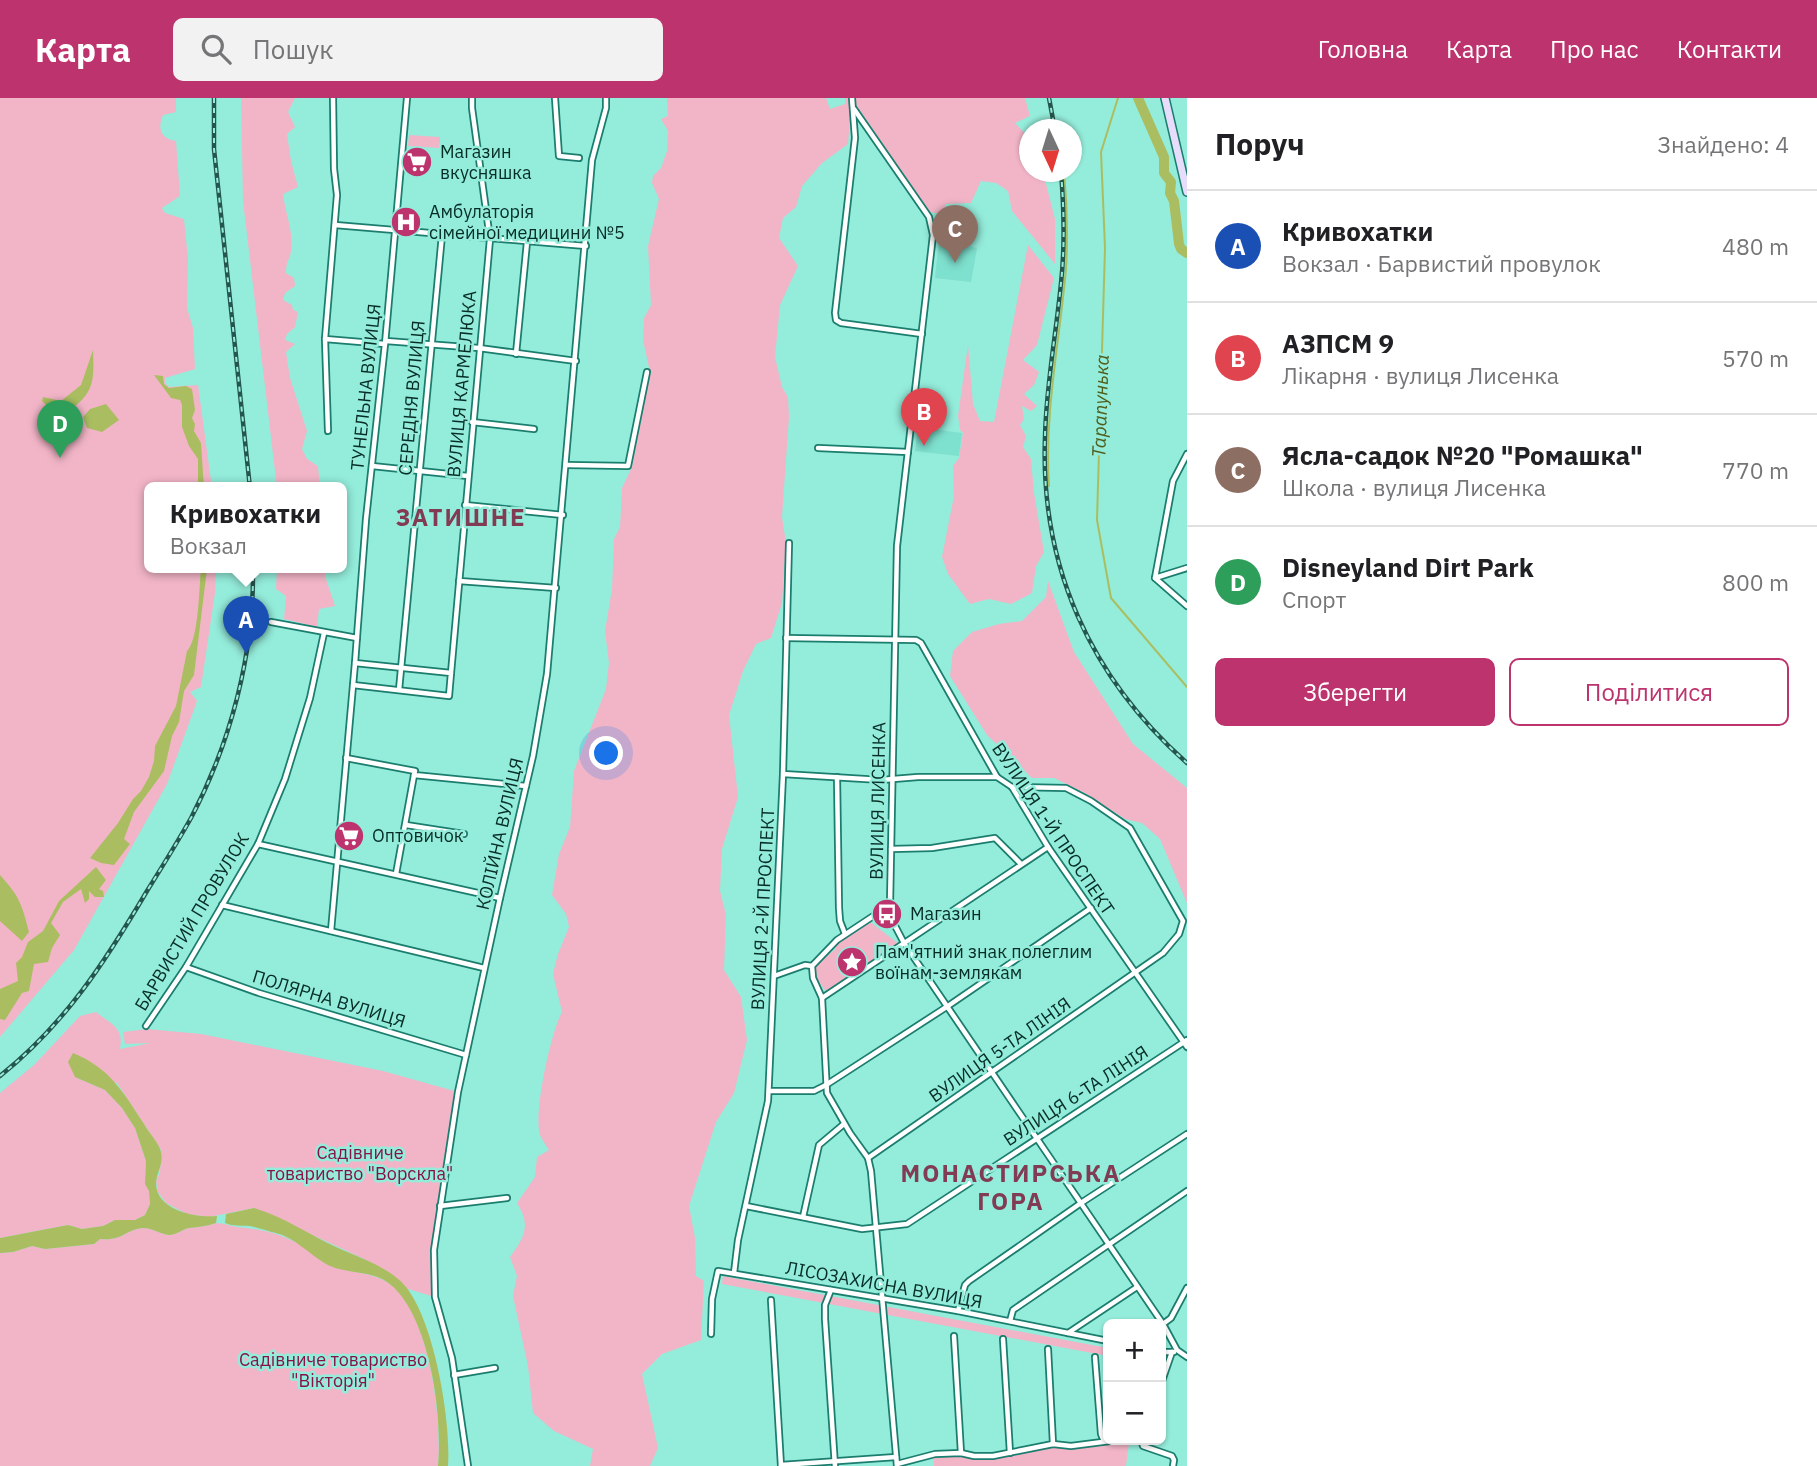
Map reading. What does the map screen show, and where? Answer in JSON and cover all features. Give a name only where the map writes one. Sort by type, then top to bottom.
[{"type":"street","points":[[328,431],[325,338],[337,195],[333,98]]},
{"type":"street","name":"ТУНЕЛЬНА ВУЛИЦЯ","points":[[331,931],[366,519],[407,98]]},
{"type":"street","name":"ВУЛИЦЯ КАРМЕЛЮКА","points":[[452,673],[478,348],[490,239],[472,98]]},
{"type":"street","points":[[555,98],[559,156],[579,159]]},
{"type":"street","name":"КОЛІЙНА ВУЛИЦЯ","points":[[468,1466],[454,1375],[435,1297],[433,1262],[466,1055],[526,786],[547,674],[592,160],[607,108],[606,98]]},
{"type":"street","points":[[852,98],[855,138],[836,320],[841,323],[922,334]]},
{"type":"street","points":[[1165,98],[1187,192]]},
{"type":"street","name":"ВУЛИЦЯ ЛИСЕНКА","points":[[812,966],[845,934],[890,904],[897,546],[933,235],[929,217],[854,109]]},
{"type":"street","points":[[335,225],[586,246]]},
{"type":"street","name":"СЕРЕДНЯ ВУЛИЦЯ","points":[[399,690],[442,235]]},
{"type":"street","points":[[516,354],[527,242]]},
{"type":"street","points":[[325,338],[478,348],[576,361]]},
{"type":"street","points":[[567,465],[628,466],[647,372]]},
{"type":"street","points":[[472,422],[534,429]]},
{"type":"street","points":[[818,448],[908,452]]},
{"type":"street","points":[[1155,578],[1173,481],[1187,454]]},
{"type":"street","points":[[372,466],[468,476]]},
{"type":"street","points":[[465,505],[563,515]]},
{"type":"street","name":"ВУЛИЦЯ 2-Й ПРОСПЕКТ","points":[[734,1273],[769,1091],[783,774],[789,542]]},
{"type":"street","points":[[1155,578],[1187,568]]},
{"type":"street","points":[[1155,578],[1187,606]]},
{"type":"street","points":[[459,581],[556,588]]},
{"type":"street","points":[[271,622],[324,634],[357,638]]},
{"type":"street","name":"БАРВИСТИЙ ПРОВУЛОК","points":[[146,1026],[186,967],[258,844],[285,779],[310,698],[324,634]]},
{"type":"street","points":[[786,638],[895,639]]},
{"type":"street","name":"ВУЛИЦЯ 1-Й ПРОСПЕКТ","points":[[895,639],[916,640],[921,643],[998,777],[1012,787],[1048,846],[1186,1043]]},
{"type":"street","points":[[353,685],[449,696],[452,673],[355,663]]},
{"type":"street","points":[[346,758],[415,771],[396,874]]},
{"type":"street","points":[[783,774],[891,780],[918,777],[998,777]]},
{"type":"street","points":[[414,775],[526,786]]},
{"type":"street","points":[[837,777],[839,908],[845,934]]},
{"type":"street","name":"ВУЛИЦЯ 5-ТА ЛІНІЯ","points":[[868,1158],[1163,953],[1179,934],[1183,921],[1129,828],[1091,801],[1066,788],[1012,787]]},
{"type":"street","points":[[405,825],[464,834]]},
{"type":"street","points":[[891,849],[932,848],[995,838],[1021,864]]},
{"type":"street","points":[[258,844],[500,898]]},
{"type":"street","points":[[822,998],[1048,846]]},
{"type":"street","points":[[890,904],[893,922],[904,943],[1159,1319]]},
{"type":"street","points":[[222,905],[484,968]]},
{"type":"street","points":[[769,1091],[814,1091],[825,1085],[948,1006],[1091,908]]},
{"type":"street","points":[[774,976],[805,965],[812,966],[813,978],[822,998],[827,1093],[868,1158],[897,1465],[935,1454],[961,1453],[982,1457],[1054,1444],[1071,1446],[1103,1441]]},
{"type":"street","name":"ПОЛЯРНА ВУЛИЦЯ","points":[[186,967],[259,993],[466,1055]]},
{"type":"street","name":"ВУЛИЦЯ 6-ТА ЛІНІЯ","points":[[746,1206],[862,1229],[907,1224],[1186,1043]]},
{"type":"street","points":[[803,1217],[819,1145],[845,1124]]},
{"type":"street","points":[[958,1311],[965,1285],[969,1281],[1187,1134]]},
{"type":"street","points":[[1010,1321],[1013,1310],[1187,1191]]},
{"type":"street","points":[[440,1206],[507,1198]]},
{"type":"street","points":[[711,1334],[712,1299],[718,1271],[734,1273]]},
{"type":"street","name":"ЛІСОЗАХИСНА ВУЛИЦЯ","points":[[734,1273],[958,1311],[1103,1340]]},
{"type":"street","points":[[1069,1333],[1137,1287]]},
{"type":"street","points":[[1166,1322],[1171,1318],[1187,1288]]},
{"type":"street","points":[[831,1290],[825,1306],[825,1319],[835,1464]]},
{"type":"street","points":[[771,1300],[781,1466],[835,1464],[896,1457]]},
{"type":"street","points":[[1162,1382],[1174,1351],[1166,1331]]},
{"type":"street","points":[[954,1335],[961,1453]]},
{"type":"street","points":[[1003,1339],[1010,1453]]},
{"type":"street","points":[[1048,1349],[1054,1444]]},
{"type":"street","points":[[1166,1352],[1174,1351],[1187,1357]]},
{"type":"street","points":[[1095,1357],[1103,1439]]},
{"type":"street","points":[[454,1375],[495,1368]]},
{"type":"street","points":[[1148,1445],[1172,1456],[1173,1466]]},
{"type":"shaded area","points":[[939,240],[977,248],[971,282],[935,278]]},
{"type":"shaded area","points":[[93,350],[93,378],[83,399],[67,412],[50,409],[42,401],[43,397],[61,401],[81,385]]},
{"type":"shaded area","points":[[154,375],[163,376],[164,384],[169,388],[186,386],[192,389],[195,410],[192,418],[194,431],[201,443],[204,482],[198,482],[198,459],[189,446],[182,427],[182,405],[180,400],[171,398]]},
{"type":"shaded area","points":[[106,404],[119,420],[102,432],[87,428],[83,417],[90,409]]},
{"type":"shaded area","points":[[918,427],[962,433],[959,456],[915,451]]},
{"type":"shaded area","points":[[201,573],[207,573],[194,675],[184,691],[179,722],[172,736],[164,771],[134,812],[124,839],[130,844],[114,865],[101,863],[90,858],[149,777],[155,746],[176,706],[187,651],[194,636]]},
{"type":"shaded area","points":[[96,867],[106,880],[99,889],[103,891],[104,897],[95,897],[89,891],[89,899],[85,903],[81,889],[63,902],[51,923],[60,935],[48,962],[34,964],[29,991],[22,993],[5,1020],[0,1019],[0,989],[18,981],[16,963],[22,957],[28,942],[43,931],[59,901]]},
{"type":"shaded area","points":[[0,875],[12,889],[24,915],[29,932],[22,941],[0,921]]},
{"type":"shaded area","points":[[73,1053],[97,1066],[114,1082],[156,1142],[162,1156],[156,1184],[163,1201],[170,1207],[189,1214],[217,1216],[216,1223],[186,1229],[172,1235],[142,1228],[119,1237],[100,1239],[94,1244],[45,1249],[32,1246],[0,1253],[0,1238],[68,1225],[82,1229],[103,1226],[115,1220],[135,1220],[145,1215],[150,1204],[149,1191],[145,1184],[146,1161],[135,1128],[122,1108],[105,1090],[75,1077],[68,1062]]},
{"type":"shaded area","points":[[254,1208],[376,1264],[394,1276],[409,1291],[418,1307],[434,1351],[447,1425],[448,1466],[438,1466],[438,1422],[431,1370],[416,1320],[404,1300],[384,1280],[326,1264],[283,1235],[250,1226],[225,1223],[226,1214]]},
{"type":"green space","points":[[0,98],[176,98],[176,112],[163,115],[160,125],[164,136],[176,141],[180,196],[162,208],[165,213],[184,219],[188,259],[187,308],[193,328],[195,369],[165,378],[165,383],[169,387],[198,385],[211,482],[144,482],[144,573],[216,573],[201,687],[190,692],[197,701],[167,784],[74,950],[0,1037]]},
{"type":"green space","points":[[241,98],[295,98],[288,112],[295,127],[287,134],[298,187],[283,194],[292,244],[286,273],[294,278],[295,286],[285,293],[283,300],[298,312],[295,327],[285,340],[295,344],[286,352],[290,378],[307,431],[302,449],[307,459],[318,466],[319,482],[276,482],[243,201]]},
{"type":"green space","points":[[667,98],[826,98],[830,109],[845,104],[845,98],[1025,98],[1030,116],[1015,123],[1019,127],[1019,182],[1046,182],[1055,219],[1055,264],[1012,211],[1008,191],[996,183],[981,181],[971,203],[946,204],[942,214],[929,212],[858,108],[850,120],[848,144],[822,163],[802,186],[796,207],[783,218],[779,238],[798,266],[780,305],[775,357],[782,387],[788,397],[789,417],[782,517],[786,543],[782,603],[771,638],[756,644],[743,671],[729,715],[738,797],[722,849],[720,891],[726,915],[724,970],[741,997],[747,1040],[734,1093],[716,1122],[689,1206],[695,1238],[696,1276],[704,1281],[701,1340],[662,1354],[642,1374],[658,1448],[650,1466],[590,1466],[593,1449],[554,1431],[533,1413],[528,1366],[513,1296],[517,1276],[510,1257],[522,1237],[525,1224],[517,1203],[535,1177],[537,1157],[549,1150],[540,1135],[539,1110],[548,1054],[562,1012],[553,974],[569,927],[566,914],[552,895],[559,854],[570,827],[574,771],[606,689],[609,663],[605,631],[612,589],[614,539],[620,527],[622,488],[632,467],[650,372],[643,340],[644,318],[651,305],[648,246],[659,199],[652,183],[667,151],[668,131],[661,119],[668,116]]},
{"type":"green space","points":[[409,135],[440,137],[440,148],[408,146]]},
{"type":"green space","points":[[1028,245],[1054,278],[1037,345],[1023,360],[1039,372],[1034,385],[1024,394],[1037,406],[1031,411],[1022,406],[1024,419],[1020,425],[1026,436],[1023,447],[1031,459],[1044,552],[1036,566],[1032,593],[1011,604],[989,599],[970,604],[948,574],[942,557],[954,496],[953,466],[959,458],[963,433],[958,416],[968,345],[973,404],[980,421],[994,422]]},
{"type":"green space","points":[[277,573],[325,573],[335,606],[319,609],[317,627],[284,619],[286,596],[276,589]]},
{"type":"green space","points":[[1048,581],[1074,652],[1133,744],[1187,788],[1187,903],[1160,839],[1142,823],[1125,819],[1083,792],[1054,778],[1032,778],[987,735],[950,676],[953,651],[972,632],[1022,621],[1046,597]]},
{"type":"green space","points":[[869,921],[899,944],[827,993],[815,976],[815,965],[836,949],[836,944]]},
{"type":"green space","name":"Садівниче товариство \"Ворскла\"","points":[[96,1012],[118,1031],[120,1049],[150,1043],[125,1044],[123,1032],[147,1029],[201,1034],[383,1071],[458,1092],[434,1250],[435,1297],[408,1289],[395,1277],[362,1258],[254,1208],[209,1217],[187,1214],[166,1203],[158,1192],[156,1181],[160,1172],[161,1150],[117,1083],[75,1077],[105,1090],[122,1108],[135,1128],[146,1161],[145,1175],[150,1204],[145,1215],[135,1220],[115,1220],[103,1226],[82,1229],[68,1225],[0,1238],[0,1093],[34,1065],[80,1016]]},
{"type":"green space","name":"Садівниче товариство \"Вікторія\"","points":[[216,1223],[282,1236],[332,1266],[374,1276],[390,1284],[404,1299],[424,1342],[430,1369],[438,1422],[438,1466],[0,1466],[0,1253],[32,1246],[45,1249],[94,1244],[100,1239],[119,1237],[142,1228],[172,1235],[186,1229]]},
{"type":"green space","points":[[723,1276],[1103,1347],[1103,1355],[722,1284]]},
{"type":"green space","points":[[1103,1443],[1129,1445],[1126,1466],[934,1466],[934,1458],[995,1458],[1054,1447]]},
{"type":"waterway","name":"Тарапунька","points":[[1118,98],[1101,152],[1105,248],[1097,520],[1111,598],[1187,687]]},
{"type":"waterway","name":"Тарапунька","points":[[1138,98],[1164,157],[1164,173],[1171,182],[1170,193],[1174,201],[1179,244],[1187,253]]},
{"type":"waterway","points":[[1049,486],[1051,403],[1067,256],[1065,182]]},
{"type":"railway","points":[[214,98],[214,149],[249,482]]},
{"type":"railway","points":[[1049,98],[1053,119]]},
{"type":"railway","points":[[1061,182],[1063,255],[1045,437],[1046,485],[1052,531],[1062,575],[1078,617],[1099,657],[1153,730],[1187,763]]},
{"type":"railway","points":[[0,1076],[44,1035],[82,991],[115,943],[191,818],[218,759],[237,697],[249,633],[253,573]]},
{"type":"place","name":"Магазин вкусняшка","points":[[417,162]]},
{"type":"place","name":"Амбулаторія сімейної медицини №5","points":[[406,222]]},
{"type":"place","name":"Ясла-садок №20 \"Ромашка\"","points":[[955,263]]},
{"type":"place","name":"АЗПСМ 9","points":[[924,446]]},
{"type":"place","name":"Disneyland Dirt Park","points":[[60,458]]},
{"type":"place","name":"Кривохатки","points":[[246,654]]},
{"type":"place","name":"Оптовичок","points":[[349,836]]},
{"type":"place","name":"Магазин","points":[[887,914]]},
{"type":"place","name":"Пам'ятний знак полеглим воїнам-землякам","points":[[852,962]]},
{"type":"district","name":"ЗАТИШНЕ","points":[[461,518]]},
{"type":"district","name":"МОНАСТИРСЬКА ГОРА","points":[[1011,1188]]}]
